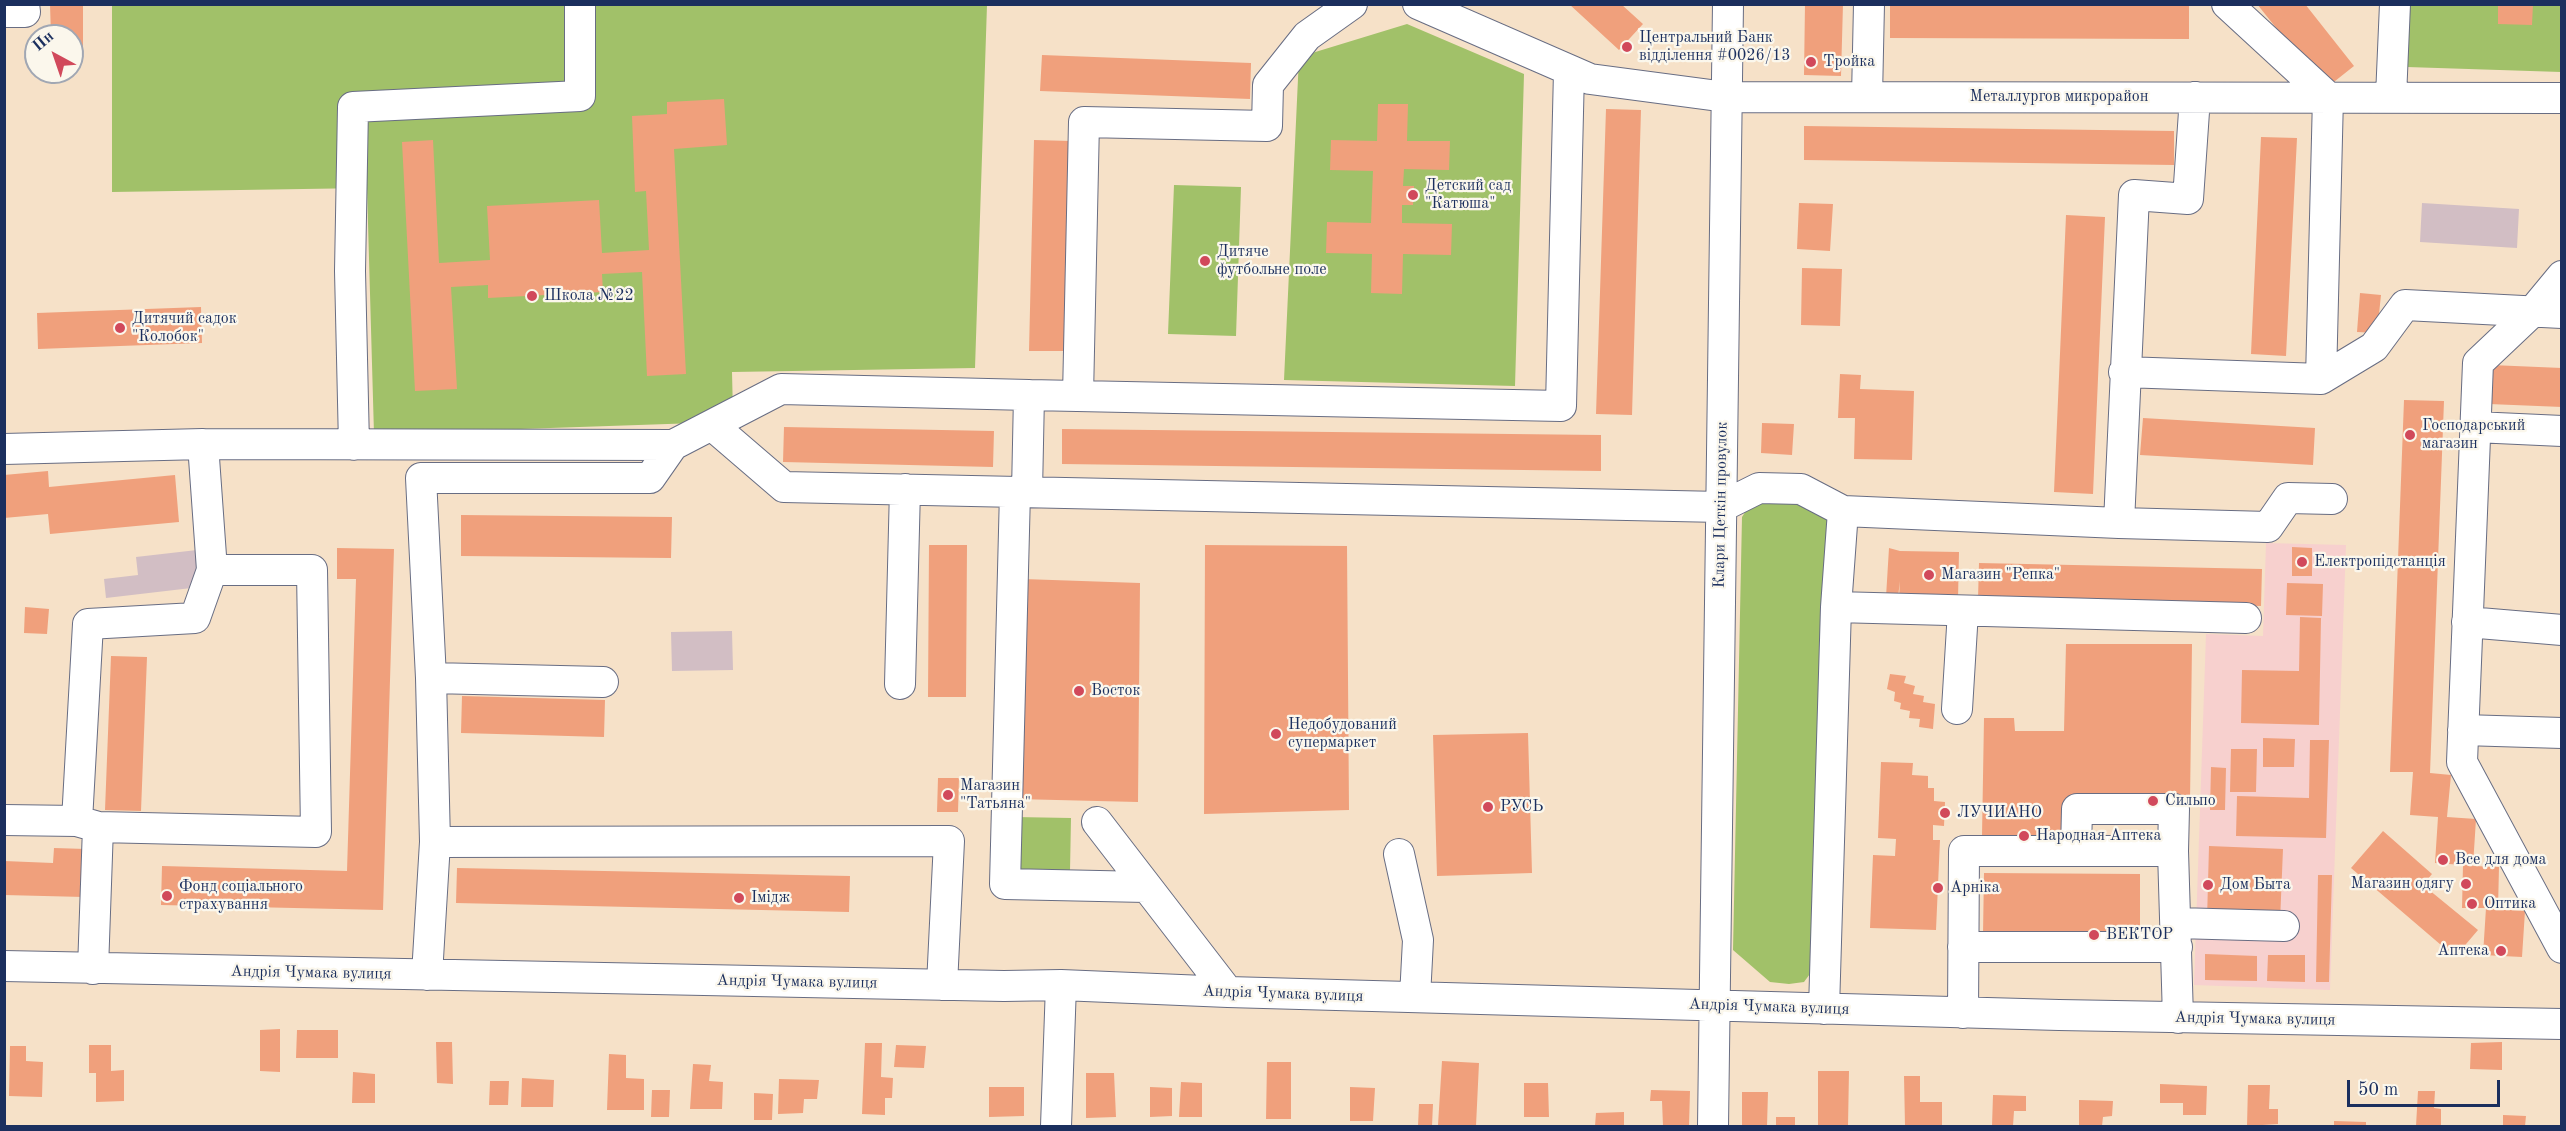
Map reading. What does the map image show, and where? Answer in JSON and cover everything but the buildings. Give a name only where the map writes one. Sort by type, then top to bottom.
[{"type":"street","points":[[4,12],[25,12],[24,4]]},
{"type":"street","points":[[354,445],[350,271],[353,107],[580,96],[580,4]]},
{"type":"street","points":[[1078,396],[1084,122],[1267,126],[1268,85],[1307,36],[1352,4]]},
{"type":"street","name":"Металлургов микрорайон","points":[[1418,4],[1590,79],[1726,97],[2562,98]]},
{"type":"street","name":"Клари Цеткін провулок","points":[[1713,1126],[1728,4]]},
{"type":"street","points":[[1867,97],[1869,4]]},
{"type":"street","points":[[2227,4],[2328,97],[2321,379]]},
{"type":"street","points":[[2391,97],[2395,4]]},
{"type":"street","points":[[4,449],[203,444],[673,445],[781,389],[1561,406],[1569,71]]},
{"type":"street","points":[[2119,523],[2124,372],[2134,195],[2188,199],[2195,97]]},
{"type":"street","points":[[2562,276],[2547,312],[2478,363],[2462,762],[2562,948]]},
{"type":"street","points":[[2124,372],[2321,379],[2374,347],[2405,304],[2547,312]]},
{"type":"street","points":[[1029,394],[1021,492],[1005,884],[1146,887]]},
{"type":"street","points":[[713,426],[784,487],[1721,507],[1759,488],[1801,489],[1843,511],[2268,527],[2288,498],[2332,499]]},
{"type":"street","points":[[2475,427],[2562,431]]},
{"type":"street","points":[[93,969],[87,824],[88,624],[195,618],[212,570],[203,444]]},
{"type":"street","points":[[427,975],[435,842],[431,678],[421,478],[650,478],[673,445]]},
{"type":"street","points":[[900,684],[905,489]]},
{"type":"street","points":[[1824,1009],[1836,606],[1843,511]]},
{"type":"street","points":[[4,820],[316,832],[312,570],[212,570]]},
{"type":"street","points":[[1836,606],[1963,612],[2246,618]]},
{"type":"street","points":[[1958,709],[1963,612]]},
{"type":"street","points":[[2467,622],[2562,630]]},
{"type":"street","points":[[431,678],[603,682]]},
{"type":"street","points":[[2463,730],[2562,733]]},
{"type":"street","points":[[2076,851],[2077,809],[2174,809],[2178,1018]]},
{"type":"street","points":[[1097,822],[1228,992]]},
{"type":"street","points":[[435,842],[949,841],[942,985]]},
{"type":"street","points":[[1963,1012],[1964,851],[2174,851]]},
{"type":"street","points":[[1399,854],[1418,940],[1415,998]]},
{"type":"street","points":[[1963,947],[2177,935],[2284,926]]},
{"type":"street","name":"Андрія Чумака вулиця","points":[[4,966],[942,985],[1061,985],[1415,998],[1824,1009],[2178,1018],[2562,1024]]},
{"type":"street","points":[[1056,1126],[1061,985]]},
{"type":"shaded area","points":[[2422,203],[2519,209],[2517,248],[2420,242]]},
{"type":"shaded area","points":[[2266,543],[2346,545],[2330,990],[2194,985],[2206,634],[2263,636]]},
{"type":"shaded area","points":[[197,550],[200,587],[106,598],[104,579],[138,575],[136,557]]},
{"type":"shaded area","points":[[732,631],[733,670],[672,671],[671,632]]},
{"type":"green space","points":[[112,5],[987,5],[975,368],[732,372],[733,414],[697,415],[697,423],[374,434],[367,188],[112,192]]},
{"type":"green space","points":[[2409,5],[2561,5],[2561,72],[2407,67]]},
{"type":"green space","points":[[1407,24],[1524,74],[1515,386],[1284,380],[1299,57]]},
{"type":"green space","name":"Дитяче футбольне поле","points":[[1174,185],[1241,187],[1236,336],[1168,334]]},
{"type":"green space","points":[[1811,497],[1831,520],[1815,967],[1804,982],[1789,984],[1770,982],[1733,950],[1742,517],[1751,503]]},
{"type":"green space","points":[[1015,817],[1071,818],[1070,871],[1012,871]]},
{"type":"place","name":"Центральний Банк відділення #0026/13","points":[[1627,47]]},
{"type":"place","name":"Тройка","points":[[1811,62]]},
{"type":"place","name":"Детский сад \"Катюша\"","points":[[1413,195]]},
{"type":"place","name":"Дитяче футбольне поле","points":[[1205,261]]},
{"type":"place","name":"Школа №22","points":[[532,296]]},
{"type":"place","name":"Дитячий садок \"Колобок\"","points":[[120,328]]},
{"type":"place","name":"Господарський магазин","points":[[2410,435]]},
{"type":"place","name":"Електропідстанція","points":[[2302,562]]},
{"type":"place","name":"Магазин \"Репка\"","points":[[1929,575]]},
{"type":"place","name":"Восток","points":[[1079,691]]},
{"type":"place","name":"Недобудований супермаркет","points":[[1276,734]]},
{"type":"place","name":"Магазин \"Татьяна\"","points":[[948,795]]},
{"type":"place","name":"Сильпо","points":[[2153,801]]},
{"type":"place","name":"РУСЬ","points":[[1488,807]]},
{"type":"place","name":"ЛУЧИАНО","points":[[1945,813]]},
{"type":"place","name":"Народная Аптека","points":[[2024,836]]},
{"type":"place","name":"Все для дома","points":[[2443,860]]},
{"type":"place","name":"Магазин одягу","points":[[2466,884]]},
{"type":"place","name":"Дом Быта","points":[[2208,885]]},
{"type":"place","name":"Арніка","points":[[1938,888]]},
{"type":"place","name":"Фонд соціального страхування","points":[[167,896]]},
{"type":"place","name":"Імідж","points":[[739,898]]},
{"type":"place","name":"Оптика","points":[[2472,904]]},
{"type":"place","name":"ВЕКТОР","points":[[2094,935]]},
{"type":"place","name":"Аптека","points":[[2501,951]]}]
